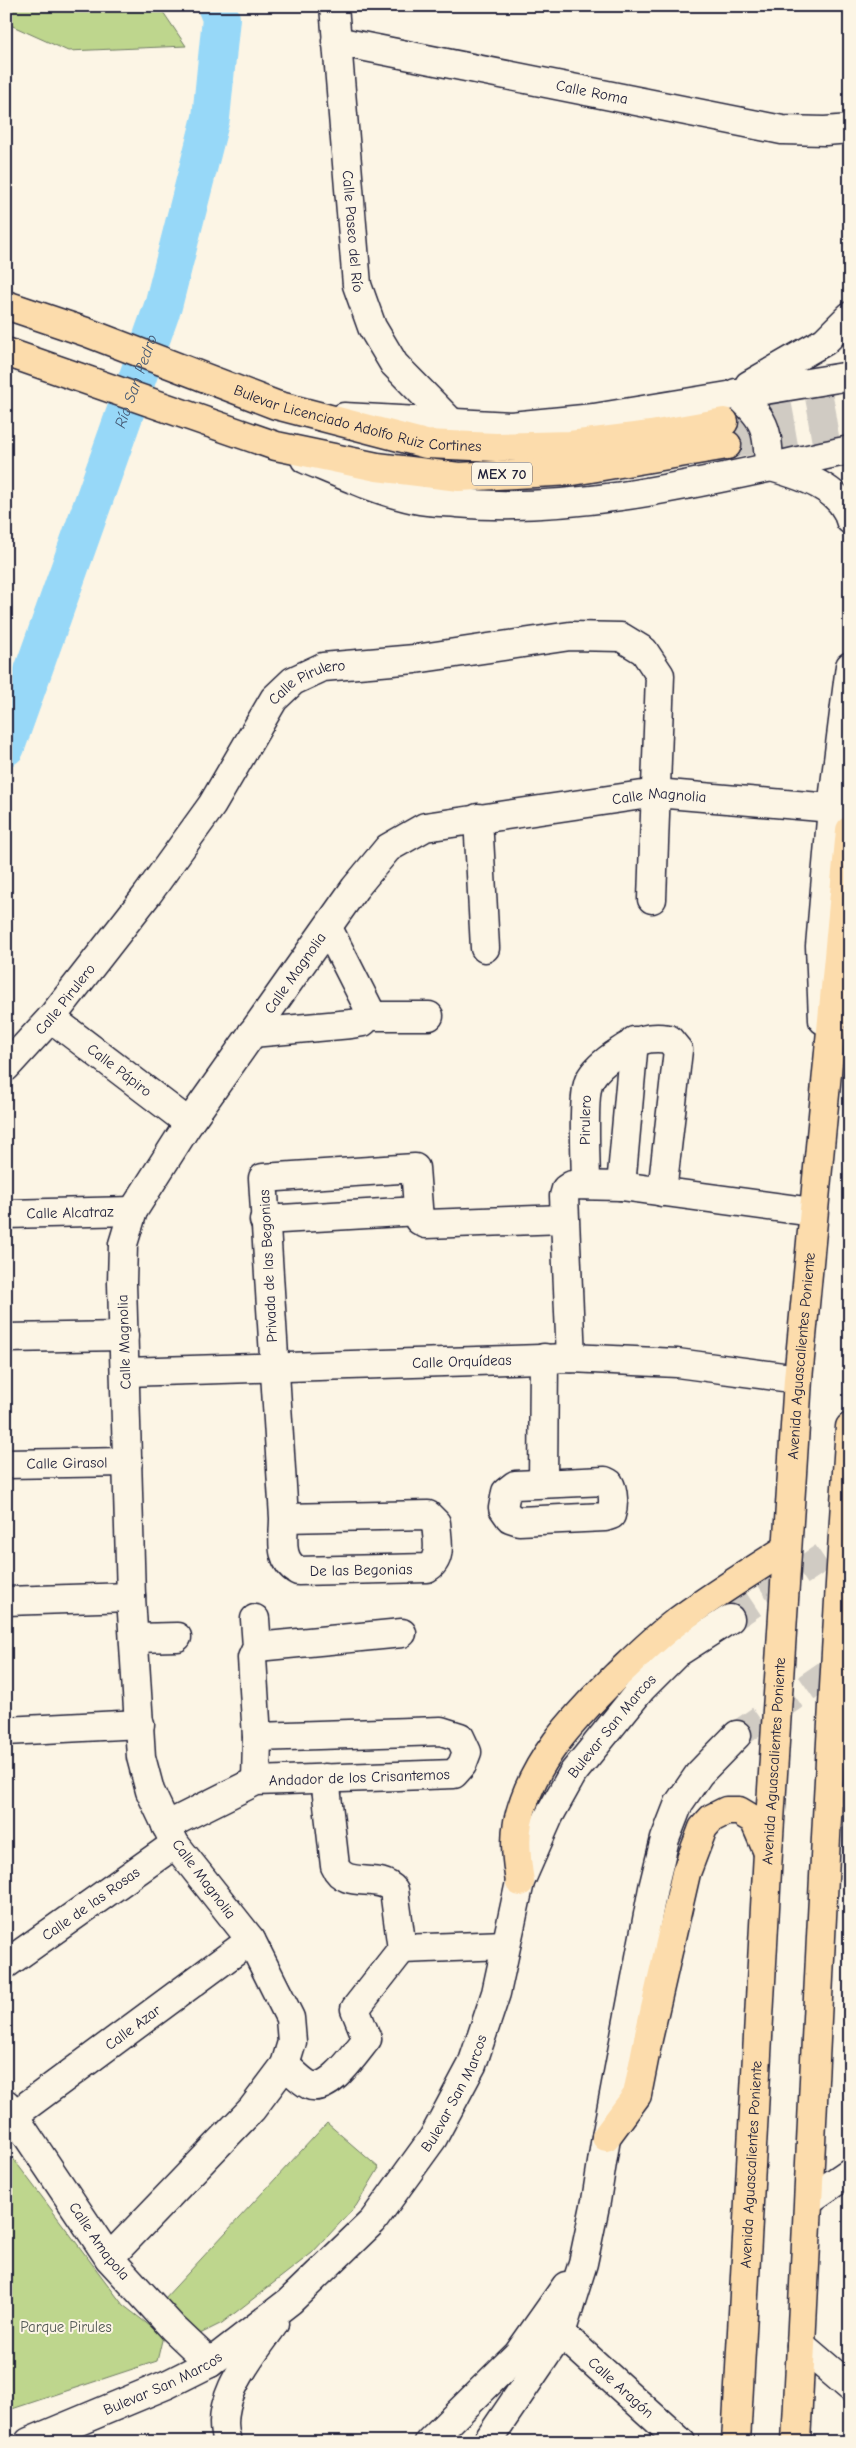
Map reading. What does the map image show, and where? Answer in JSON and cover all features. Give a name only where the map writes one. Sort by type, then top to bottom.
[{"type":"main road","name":"Bulevar Licenciado Adolfo Ruiz Cortines","points":[[6,305],[86,332],[276,405],[426,444],[496,447],[570,445],[652,435],[726,434],[573,471],[459,477],[377,467],[276,446],[6,353]]},
{"type":"main road","name":"Avenida Aguascalientes Poniente","points":[[736,2442],[768,1852],[798,1379],[850,830]]},
{"type":"main road","points":[[796,2442],[809,2200],[840,1709],[850,1427]]},
{"type":"main road","points":[[520,1882],[516,1855],[517,1824],[527,1790],[543,1761],[572,1721],[645,1648],[674,1624],[786,1550]]},
{"type":"main road","points":[[606,2137],[637,2095],[686,1873],[703,1828],[712,1818],[726,1811],[739,1811],[754,1820],[768,1852]]},
{"type":"street","name":"Calle Paseo del Río","points":[[334,6],[357,284],[372,327],[394,364],[453,424]]},
{"type":"street","name":"Calle Roma","points":[[336,41],[782,130],[825,132],[850,129]]},
{"type":"street","points":[[850,316],[825,341],[736,393],[756,411],[765,427],[769,442],[769,467],[797,474],[816,483],[837,498],[850,520]]},
{"type":"street","name":"Bulevar Licenciado Adolfo Ruiz Cortines","points":[[453,424],[511,426],[594,418],[736,393],[850,376]]},
{"type":"street","name":"MEX 70","points":[[317,416],[394,419],[453,424]]},
{"type":"street","name":"Bulevar Licenciado Adolfo Ruiz Cortines","points":[[276,446],[362,483],[416,500],[474,505],[525,506],[644,492],[850,450]]},
{"type":"street","name":"Calle Pirulero","points":[[6,1067],[51,1018],[147,895],[212,805],[274,699],[293,681],[323,667],[415,659],[570,636],[621,637],[644,651],[660,675],[652,899]]},
{"type":"street","name":"Avenida Aguascalientes Poniente","points":[[826,1080],[820,946],[832,808],[850,666]]},
{"type":"street","name":"Calle Magnolia","points":[[109,2258],[252,2109],[285,2065],[292,2042],[290,2018],[251,1940],[171,1835],[150,1791],[141,1757],[131,1597],[124,1336],[123,1244],[133,1210],[188,1123],[355,888],[388,848],[425,827],[656,793],[832,808]]},
{"type":"street","points":[[478,818],[485,948]]},
{"type":"street","points":[[252,1033],[351,1024],[363,1022],[369,1016],[369,1009],[328,928]]},
{"type":"street","points":[[369,1016],[429,1016]]},
{"type":"street","name":"Calle Pápiro","points":[[51,1018],[188,1123]]},
{"type":"street","name":"Pirulero","points":[[586,1185],[586,1097],[589,1082],[604,1062],[634,1041],[653,1037],[669,1039],[678,1050],[662,1192]]},
{"type":"street","points":[[621,1186],[634,1041]]},
{"type":"street","name":"Privada de las Begonias","points":[[274,1368],[263,1178],[415,1168],[418,1211]]},
{"type":"street","points":[[543,1483],[558,1358],[566,1189],[572,1185],[621,1186],[813,1212]]},
{"type":"street","name":"Calle Alcatraz","points":[[6,1214],[133,1210]]},
{"type":"street","points":[[264,1220],[418,1211],[419,1220],[426,1224],[564,1219]]},
{"type":"street","points":[[6,1338],[124,1336]]},
{"type":"street","name":"Calle Orquídeas","points":[[126,1372],[558,1358],[677,1363],[798,1379]]},
{"type":"street","name":"De las Begonias","points":[[274,1368],[284,1518],[283,1556],[289,1566],[298,1571],[428,1568],[435,1564],[438,1556],[436,1523],[428,1515],[284,1518]]},
{"type":"street","name":"Calle Girasol","points":[[6,1464],[128,1462]]},
{"type":"street","points":[[6,1601],[131,1597]]},
{"type":"street","points":[[255,1619],[257,1647],[252,1658],[257,1737],[256,1781]]},
{"type":"street","name":"Bulevar San Marcos","points":[[29,2442],[168,2384],[210,2363],[290,2300],[373,2221],[433,2138],[472,2065],[496,1993],[520,1882],[549,1816],[568,1782],[602,1734],[642,1688],[677,1653],[730,1619]]},
{"type":"street","points":[[257,1647],[402,1634]]},
{"type":"street","points":[[134,1638],[177,1637]]},
{"type":"street","points":[[6,1731],[140,1724]]},
{"type":"street","name":"Andador de los Crisantemos","points":[[256,1781],[454,1774],[462,1765],[467,1752],[460,1737],[441,1731],[257,1737]]},
{"type":"street","points":[[487,2442],[561,2332],[583,2263],[665,1839],[679,1803],[699,1774],[737,1736]]},
{"type":"street","points":[[285,2065],[310,2085],[321,2086],[330,2081],[367,2039],[355,2009],[402,1949],[394,1890],[382,1882],[344,1878],[338,1874],[334,1866],[325,1778]]},
{"type":"street","name":"Calle de las Rosas","points":[[6,1964],[171,1835],[256,1781]]},
{"type":"street","name":"Calle Azar","points":[[10,2110],[251,1940]]},
{"type":"street","points":[[402,1949],[505,1945]]},
{"type":"street","name":"Calle Amapola","points":[[10,2110],[109,2258],[173,2328],[210,2363]]},
{"type":"street","points":[[809,2200],[848,2177]]},
{"type":"street","points":[[428,2442],[518,2354],[583,2263]]},
{"type":"street","points":[[227,2442],[225,2436],[227,2401],[235,2381],[290,2300]]},
{"type":"street","name":"Calle Aragón","points":[[561,2332],[681,2442]]},
{"type":"street","points":[[801,2345],[850,2387]]},
{"type":"green space","points":[[6,6],[159,6],[186,46],[68,51],[6,23]]},
{"type":"green space","points":[[327,2123],[379,2168],[356,2206],[312,2253],[222,2323],[200,2334],[164,2299]]},
{"type":"green space","name":"Parque Pirules","points":[[6,2149],[123,2305],[163,2336],[157,2361],[6,2411]]},
{"type":"waterway","name":"Río San Pedro","points":[[6,747],[163,306],[211,118],[221,18],[216,6]]},
{"type":"tunnel","points":[[724,422],[850,398]]},
{"type":"tunnel","points":[[727,445],[850,424]]},
{"type":"tunnel","points":[[730,1619],[850,1539]]},
{"type":"tunnel","points":[[737,1735],[850,1658]]}]
